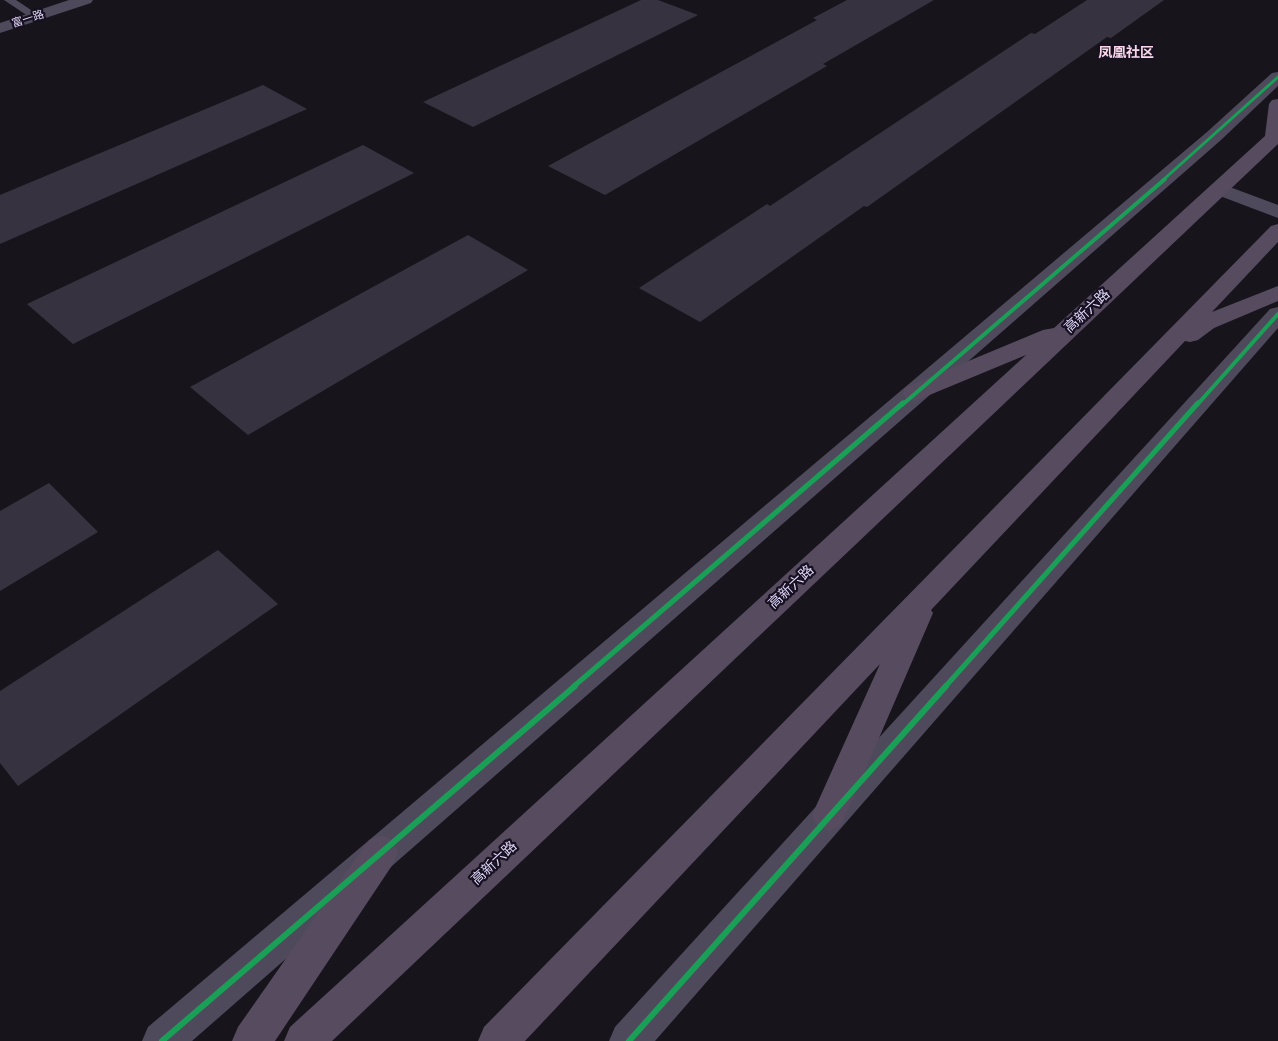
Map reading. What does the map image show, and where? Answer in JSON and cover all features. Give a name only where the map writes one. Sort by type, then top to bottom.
[{"type":"main road","points":[[1276,136],[1278,104]]},
{"type":"main road","name":"高新六路","points":[[304,1041],[1276,136]]},
{"type":"main road","points":[[498,1041],[1278,230]]},
{"type":"main road","points":[[1148,365],[1206,323],[1278,294]]},
{"type":"main road","points":[[915,393],[1069,328]]},
{"type":"main road","points":[[830,815],[926,595]]},
{"type":"main road","points":[[252,1041],[381,852]]},
{"type":"street","name":"富一路","points":[[0,28],[85,0]]},
{"type":"street","points":[[162,1041],[1214,136],[1278,77]]},
{"type":"street","points":[[1219,189],[1278,212]]},
{"type":"street","points":[[629,1041],[1278,314]]},
{"type":"lane","points":[[9,0],[35,16]]},
{"type":"building","points":[[641,0],[658,0],[698,15],[473,127],[423,102]]},
{"type":"building","points":[[847,0],[934,0],[823,64],[827,66],[605,195],[548,166],[817,20],[813,18]]},
{"type":"building","points":[[1087,0],[1164,0],[1111,38],[1107,37],[867,207],[864,206],[700,322],[639,288],[767,204],[770,206],[1031,33],[1035,34]]},
{"type":"building","points":[[263,85],[307,109],[0,244],[0,195]]},
{"type":"building","points":[[363,145],[414,173],[73,344],[27,304]]},
{"type":"building","points":[[468,235],[528,270],[248,435],[190,387]]},
{"type":"building","points":[[49,483],[98,532],[0,591],[0,511]]},
{"type":"building","points":[[218,550],[278,604],[18,786],[0,763],[0,691]]},
{"type":"cycle path","points":[[162,1041],[1214,136],[1278,77]]},
{"type":"cycle path","points":[[629,1041],[1278,314]]},
{"type":"district","name":"凤凰社区","points":[[1126,53]]}]
